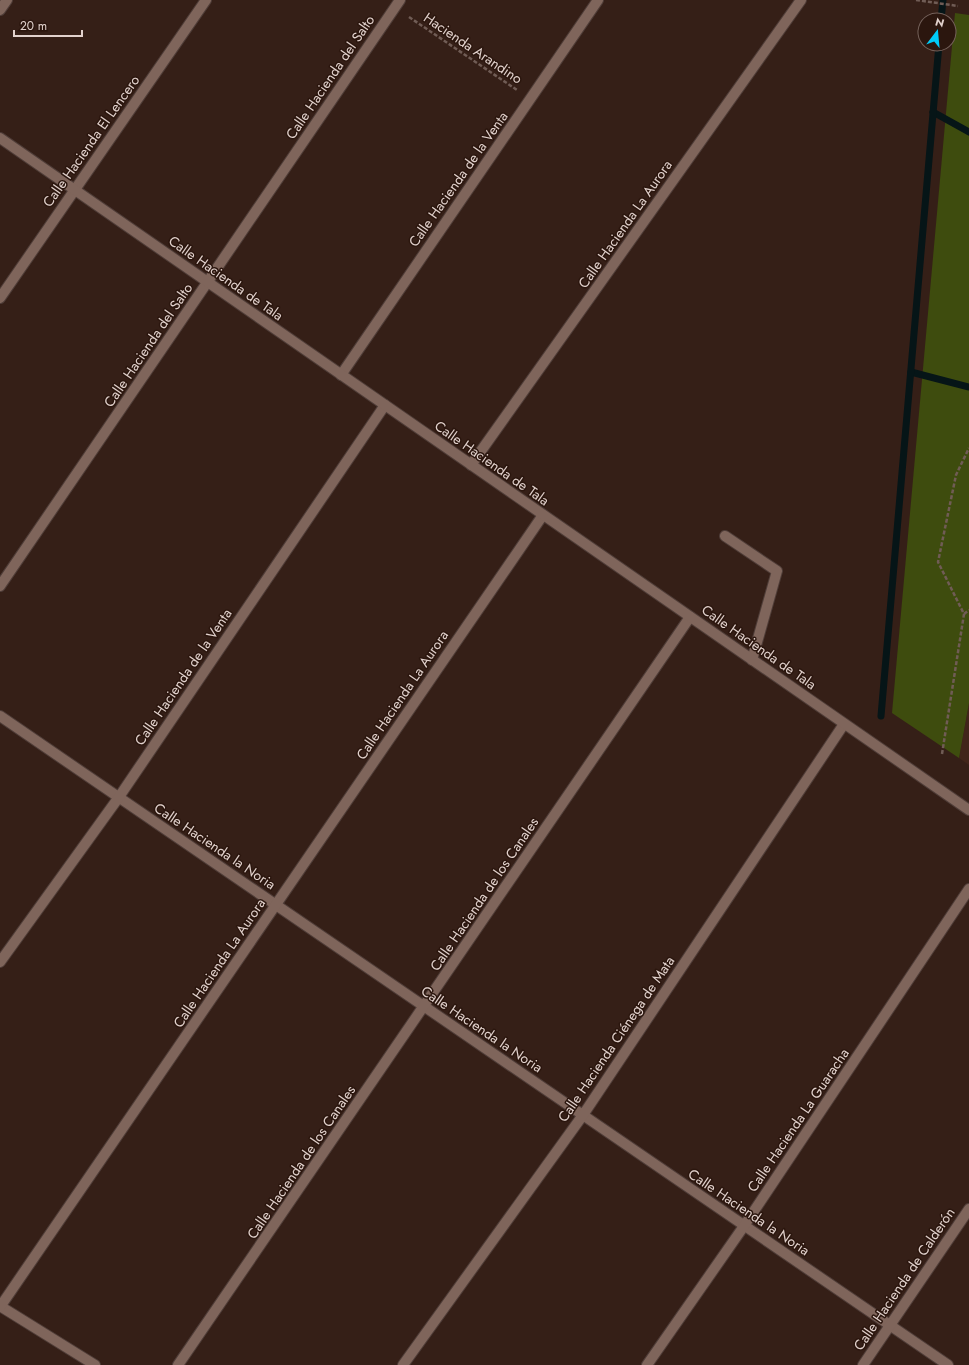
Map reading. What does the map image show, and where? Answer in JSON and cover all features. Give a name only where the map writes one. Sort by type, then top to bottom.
[{"type":"street","points":[[0,10],[7,0]]},
{"type":"street","name":"Calle Hacienda El Lencero","points":[[0,298],[206,0]]},
{"type":"street","name":"Calle Hacienda de la Venta","points":[[341,374],[598,0]]},
{"type":"street","name":"Calle Hacienda La Aurora","points":[[471,465],[801,0]]},
{"type":"street","name":"Calle Hacienda del Salto","points":[[0,586],[397,4]]},
{"type":"street","name":"Calle Hacienda de Tala","points":[[0,138],[969,810]]},
{"type":"street","name":"Calle Hacienda de la Venta","points":[[0,962],[119,797],[385,405]]},
{"type":"street","name":"Calle Hacienda La Aurora","points":[[0,1306],[543,515]]},
{"type":"street","points":[[725,536],[777,571],[752,660]]},
{"type":"street","name":"Calle Hacienda de los Canales","points":[[178,1365],[690,617]]},
{"type":"street","name":"Calle Hacienda la Noria","points":[[0,716],[948,1365]]},
{"type":"street","name":"Calle Hacienda Ciénega de Mata","points":[[403,1365],[583,1115],[844,724]]},
{"type":"street","name":"Calle Hacienda La Guaracha","points":[[647,1365],[744,1226],[969,889]]},
{"type":"street","name":"Calle Hacienda de Calderón","points":[[863,1365],[969,1209]]},
{"type":"street","points":[[0,1306],[94,1365]]},
{"type":"path","points":[[916,0],[958,6]]},
{"type":"path","name":"Hacienda Arandino","points":[[397,4],[531,99]]},
{"type":"path","points":[[942,754],[964,614],[938,562],[956,475],[969,448]]},
{"type":"path","points":[[964,614],[969,610]]},
{"type":"shaded area","points":[[969,703],[969,765],[959,758]]},
{"type":"green space","points":[[957,13],[969,15],[969,703],[959,758],[892,713],[951,52],[957,52]]},
{"type":"waterway","points":[[942,12],[943,0]]},
{"type":"waterway","points":[[881,716],[938,52]]},
{"type":"waterway","points":[[933,112],[969,132]]},
{"type":"waterway","points":[[911,372],[969,387]]}]
